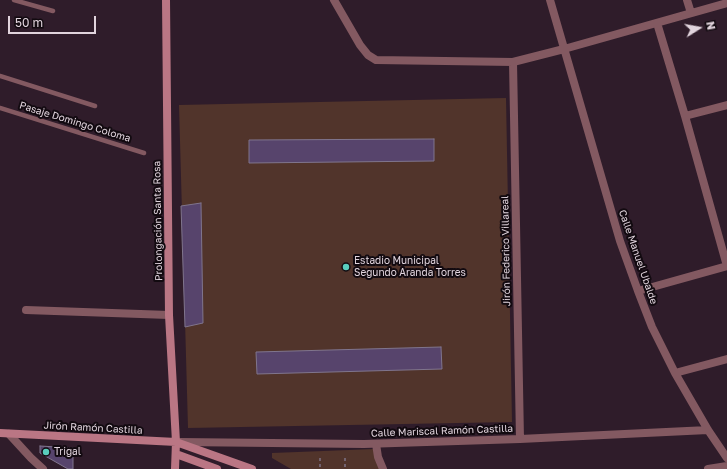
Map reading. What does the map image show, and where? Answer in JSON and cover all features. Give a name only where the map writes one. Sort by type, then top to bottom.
[{"type":"street","name":"Prolongación Santa Rosa","points":[[166,0],[169,315],[176,442],[175,469]]},
{"type":"street","points":[[334,0],[360,45],[368,55],[376,60],[513,62],[727,3]]},
{"type":"street","name":"Calle Manuel Ubalde","points":[[550,0],[620,241],[638,291],[652,327],[675,373],[708,430],[727,458]]},
{"type":"street","points":[[687,0],[691,13]]},
{"type":"street","points":[[638,291],[727,266],[657,23]]},
{"type":"street","name":"Jirón Federico Villareal","points":[[513,62],[520,439]]},
{"type":"street","points":[[685,116],[727,105]]},
{"type":"street","points":[[26,310],[169,315]]},
{"type":"street","points":[[675,373],[727,359]]},
{"type":"street","name":"Calle Mariscal Ramón Castilla","points":[[176,442],[376,444],[708,430]]},
{"type":"street","name":"Jirón Ramón Castilla","points":[[0,433],[176,442],[252,469]]},
{"type":"street","points":[[9,434],[43,469]]},
{"type":"street","points":[[376,444],[378,457],[383,469]]},
{"type":"street","points":[[176,454],[217,469]]},
{"type":"street","points":[[708,469],[727,466]]},
{"type":"lane","points":[[14,0],[53,11]]},
{"type":"lane","points":[[0,76],[95,106]]},
{"type":"lane","name":"Pasaje Domingo Coloma","points":[[0,108],[144,153]]},
{"type":"path","points":[[320,458],[320,469]]},
{"type":"path","points":[[345,458],[346,469]]},
{"type":"shaded area","name":"Estadio Municipal Segundo Aranda Torres","points":[[506,98],[512,422],[188,428],[179,105]]},
{"type":"shaded area","points":[[374,449],[382,469],[291,469],[272,458],[272,453]]},
{"type":"building","points":[[434,139],[434,161],[249,163],[249,140]]},
{"type":"building","points":[[201,203],[203,323],[185,327],[181,206]]},
{"type":"building","points":[[441,347],[442,369],[257,374],[256,352]]},
{"type":"building","points":[[40,446],[73,448],[73,469],[68,469],[40,453]]},
{"type":"place","name":"Estadio Municipal Segundo Aranda Torres","points":[[346,267]]},
{"type":"place","name":"Trigal","points":[[46,452]]}]
